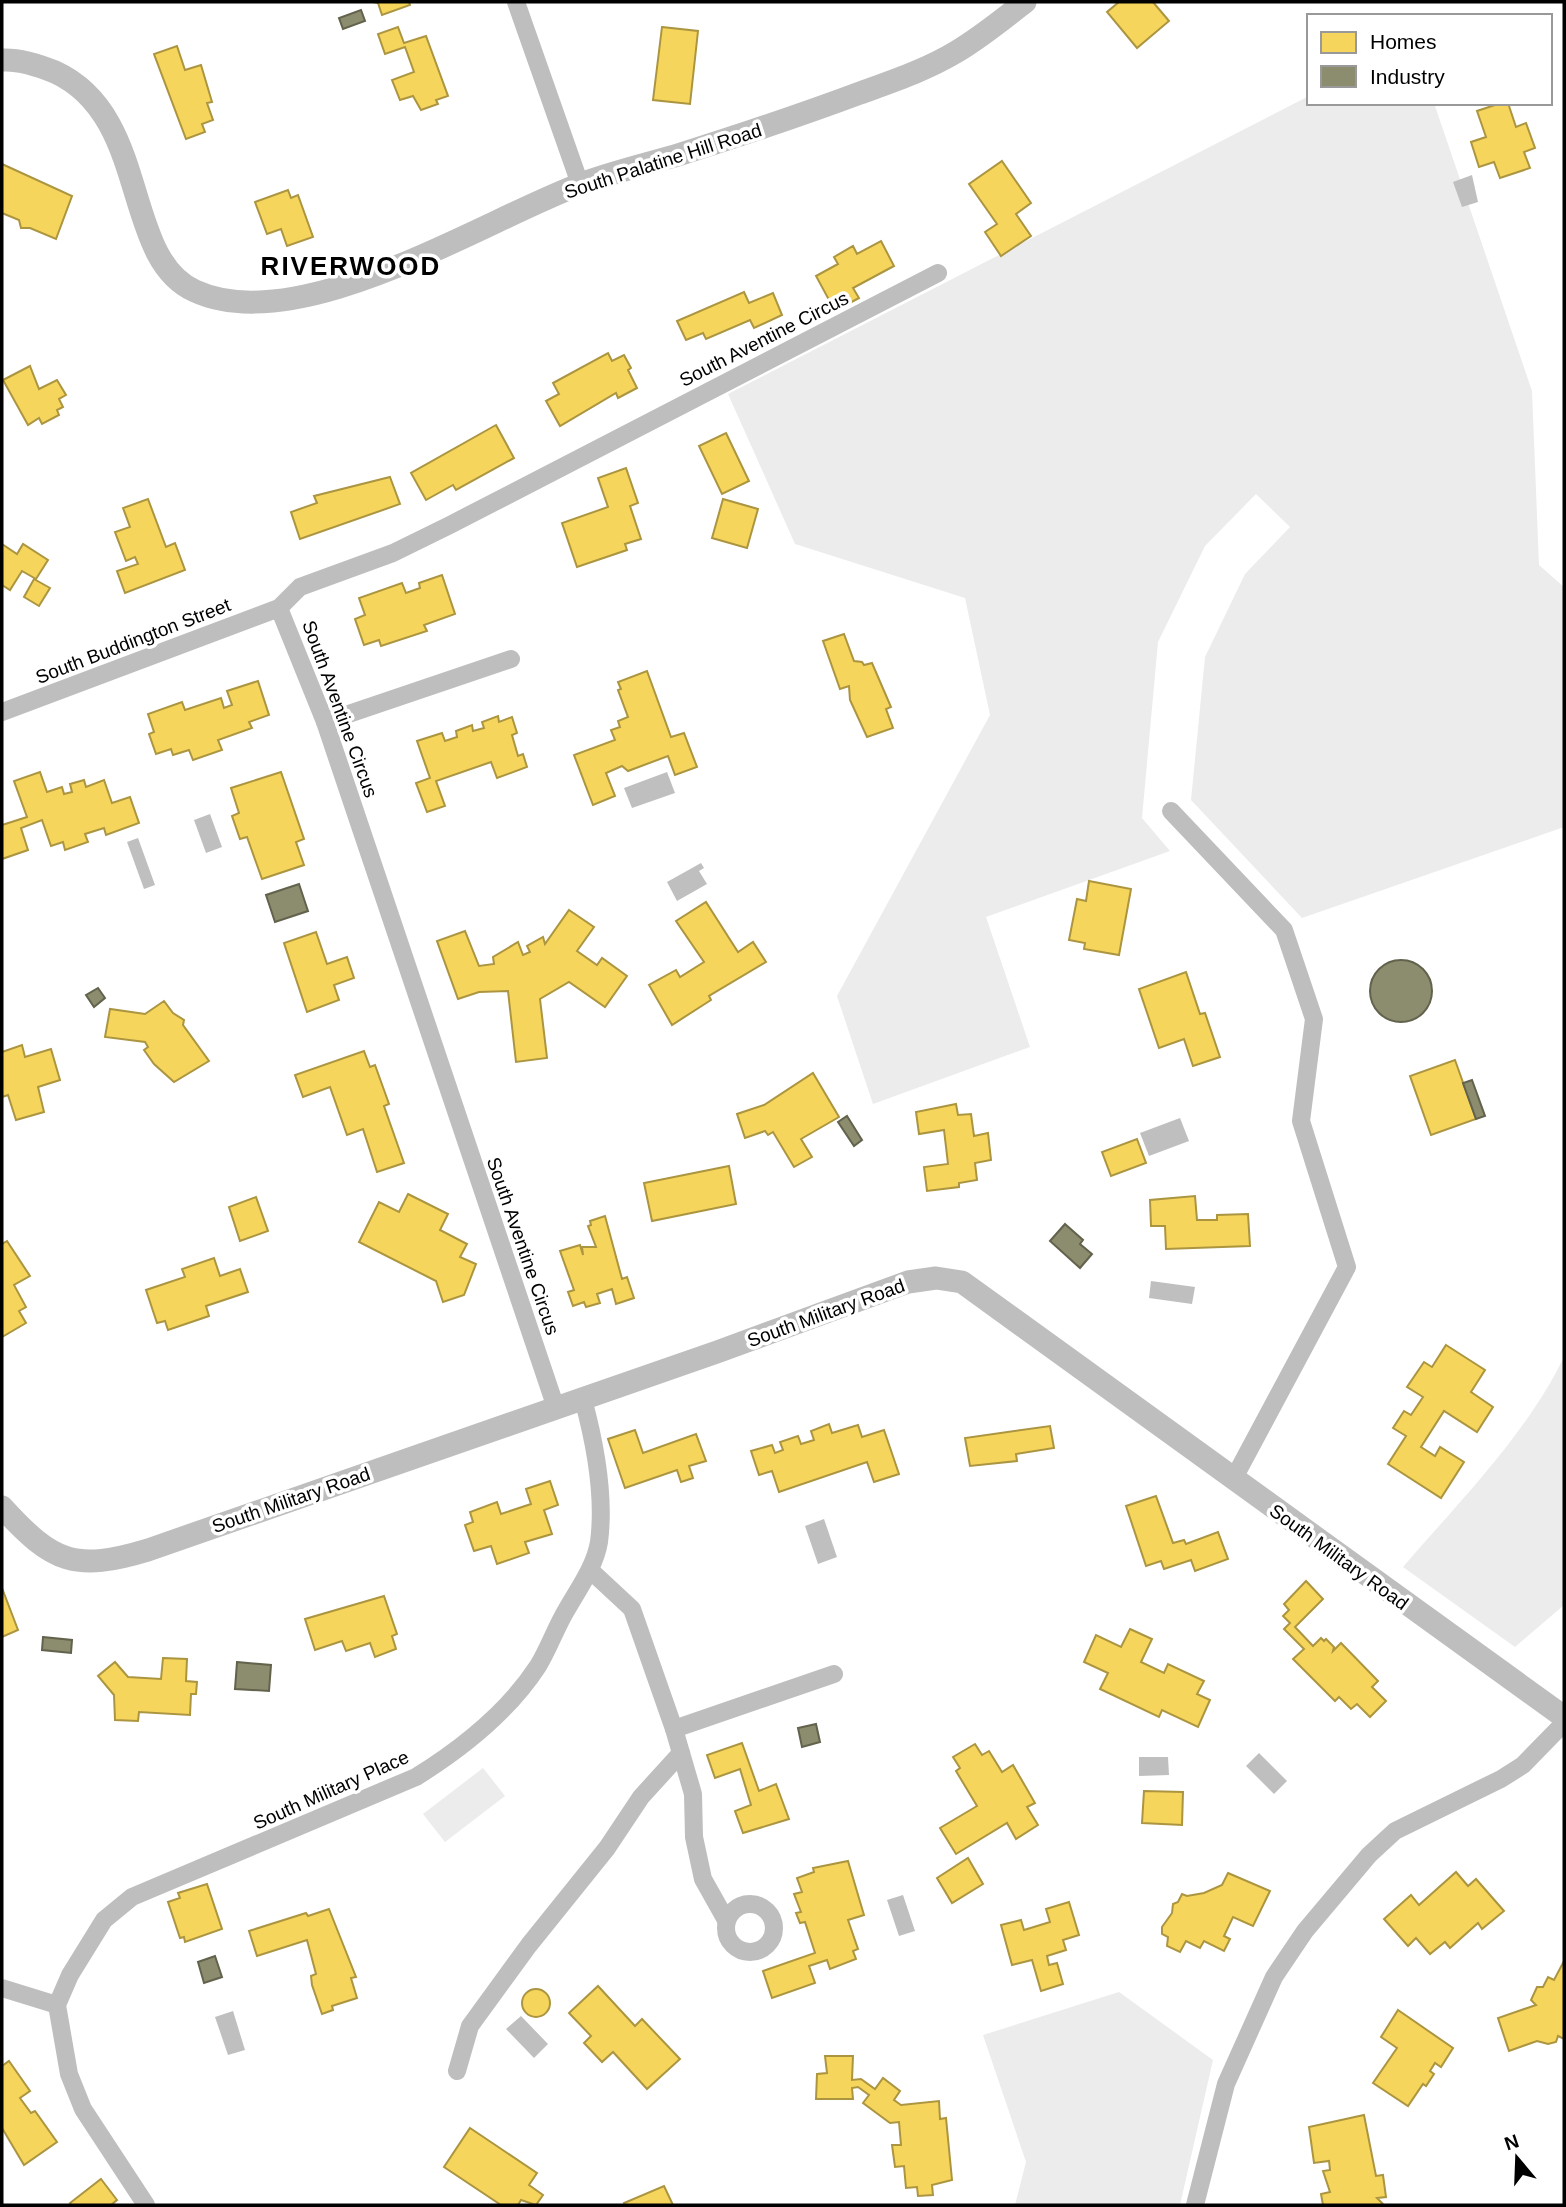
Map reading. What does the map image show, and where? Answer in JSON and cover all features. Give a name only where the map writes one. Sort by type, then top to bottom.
[{"type":"street","points":[[516,2],[580,184]]},
{"type":"street","name":"South Palatine Hill Road","points":[[2,60],[45,68],[79,86],[91,97],[110,121],[118,138],[161,257],[170,271],[192,290],[224,300],[286,298],[367,278],[459,241],[580,184],[793,118],[922,69],[965,47],[1025,2]]},
{"type":"street","name":"South Aventine Circus","points":[[556,1408],[325,722],[279,608],[300,587],[393,553],[450,525],[938,273]]},
{"type":"street","name":"South Buddington Street","points":[[2,712],[279,608]]},
{"type":"street","points":[[325,722],[511,659]]},
{"type":"street","points":[[1171,811],[1284,930],[1314,1018],[1301,1121],[1347,1267],[1233,1480]]},
{"type":"street","name":"South Military Road","points":[[2,1507],[28,1535],[54,1553],[77,1562],[103,1562],[148,1550],[583,1399],[908,1282],[949,1278],[962,1282],[1564,1717]]},
{"type":"street","name":"South Military Place","points":[[57,2005],[70,1975],[104,1920],[132,1897],[416,1777],[454,1753],[537,1667],[590,1570],[598,1545],[601,1511],[590,1425],[583,1399]]},
{"type":"street","points":[[590,1570],[632,1609],[674,1729],[693,1794],[694,1837],[703,1879],[726,1920]]},
{"type":"street","points":[[674,1729],[834,1674]]},
{"type":"street","points":[[1195,2205],[1226,2084],[1274,1977],[1305,1931],[1369,1855],[1395,1831],[1501,1779],[1522,1765],[1564,1723]]},
{"type":"street","points":[[457,2071],[470,2026],[529,1945],[607,1848],[642,1797],[681,1753]]},
{"type":"street","points":[[2,1988],[57,2005],[69,2074],[83,2109],[146,2205]]},
{"type":"shaded area","points":[[1307,97],[1307,105],[1435,105],[1532,391],[1539,565],[1564,587],[1564,827],[1302,918],[1191,800],[1205,657],[1245,574],[1290,527],[1256,494],[1205,546],[1158,642],[1142,818],[1170,851],[986,917],[1030,1047],[873,1104],[837,996],[990,715],[965,598],[795,544],[728,394]]},
{"type":"shaded area","points":[[1472,175],[1478,202],[1462,207],[1453,182]]},
{"type":"shaded area","points":[[667,772],[675,793],[632,808],[624,788]]},
{"type":"shaded area","points":[[210,814],[222,847],[206,853],[194,820]]},
{"type":"shaded area","points":[[138,838],[155,885],[144,889],[127,842]]},
{"type":"shaded area","points":[[701,863],[704,868],[699,871],[707,884],[677,901],[667,882]]},
{"type":"shaded area","points":[[1180,1118],[1189,1141],[1149,1156],[1140,1133]]},
{"type":"shaded area","points":[[1151,1281],[1195,1287],[1192,1304],[1149,1298]]},
{"type":"shaded area","points":[[1564,1357],[1564,1605],[1515,1647],[1403,1567],[1511,1441],[1531,1414]]},
{"type":"shaded area","points":[[824,1519],[837,1557],[818,1564],[805,1526]]},
{"type":"shaded area","points":[[1259,1753],[1287,1781],[1274,1794],[1246,1766]]},
{"type":"shaded area","points":[[1139,1757],[1168,1757],[1169,1775],[1139,1776]]},
{"type":"shaded area","points":[[483,1768],[505,1796],[445,1842],[423,1814]]},
{"type":"shaded area","points":[[903,1895],[915,1931],[899,1936],[887,1900]]},
{"type":"shaded area","points":[[1119,1992],[1213,2060],[1180,2205],[1015,2205],[1026,2162],[983,2035]]},
{"type":"shaded area","points":[[233,2011],[245,2050],[228,2055],[215,2017]]},
{"type":"shaded area","points":[[521,2016],[548,2044],[534,2058],[506,2029]]},
{"type":"building: Homes","points":[[373,2],[409,2],[410,5],[382,15],[378,3]]},
{"type":"building: Homes","points":[[1119,2],[1153,2],[1169,21],[1137,48],[1107,12]]},
{"type":"building: Homes","points":[[398,27],[404,43],[426,36],[448,96],[436,100],[438,104],[421,110],[413,96],[400,100],[392,80],[414,72],[405,47],[385,54],[378,34]]},
{"type":"building: Homes","points":[[662,27],[698,31],[690,104],[653,100]]},
{"type":"building: Homes","points":[[177,46],[185,70],[201,65],[212,102],[207,103],[213,120],[202,124],[205,132],[186,139],[154,54]]},
{"type":"building: Homes","points":[[1495,105],[1509,105],[1516,127],[1526,123],[1535,148],[1524,152],[1530,168],[1500,178],[1494,162],[1479,167],[1471,142],[1486,137],[1477,111]]},
{"type":"building: Homes","points":[[1002,161],[1031,203],[1016,214],[1031,236],[1001,256],[985,232],[997,224],[969,184]]},
{"type":"building: Homes","points":[[2,164],[72,196],[56,239],[30,228],[21,228],[19,220],[2,213]]},
{"type":"building: Homes","points":[[288,190],[291,198],[298,195],[313,237],[287,246],[281,229],[267,234],[255,202]]},
{"type":"building: Homes","points":[[881,241],[894,266],[853,288],[859,298],[835,311],[816,276],[838,264],[834,257],[853,246],[857,254]]},
{"type":"building: Homes","points":[[744,292],[749,303],[773,293],[782,315],[754,328],[750,320],[706,339],[703,333],[686,340],[677,321]]},
{"type":"building: Homes","points":[[608,353],[612,361],[624,355],[637,388],[618,398],[616,393],[560,426],[546,401],[559,394],[553,383]]},
{"type":"building: Homes","points":[[30,366],[39,389],[57,380],[66,395],[59,399],[63,407],[57,410],[59,415],[42,424],[39,418],[28,425],[3,380]]},
{"type":"building: Homes","points":[[496,425],[514,458],[456,490],[453,485],[426,500],[411,473]]},
{"type":"building: Homes","points":[[726,433],[749,481],[722,494],[699,446]]},
{"type":"building: Homes","points":[[626,468],[638,503],[630,506],[641,539],[625,544],[627,550],[577,567],[562,523],[608,507],[598,478]]},
{"type":"building: Homes","points":[[390,477],[400,504],[300,539],[291,512],[317,503],[314,496]]},
{"type":"building: Homes","points":[[148,499],[166,547],[175,543],[185,570],[125,593],[117,571],[138,564],[135,557],[126,561],[115,532],[130,527],[123,508]]},
{"type":"building: Homes","points":[[723,499],[758,509],[747,548],[712,538]]},
{"type":"building: Homes","points":[[2,544],[17,554],[23,544],[48,560],[36,579],[22,571],[10,590],[2,585]]},
{"type":"building: Homes","points":[[442,575],[455,614],[424,625],[427,631],[381,646],[379,640],[364,645],[355,619],[365,615],[359,598],[402,583],[406,593],[420,588],[419,583]]},
{"type":"building: Homes","points":[[34,579],[50,588],[39,606],[24,597]]},
{"type":"building: Homes","points":[[844,634],[854,661],[864,665],[872,663],[891,707],[886,709],[893,728],[867,737],[850,700],[849,686],[840,689],[823,641]]},
{"type":"building: Homes","points":[[647,671],[671,737],[684,733],[697,767],[675,775],[668,756],[628,771],[622,766],[606,773],[615,796],[593,805],[574,755],[615,740],[611,730],[620,727],[618,721],[628,717],[618,690],[621,689],[618,682]]},
{"type":"building: Homes","points":[[258,681],[269,715],[249,722],[252,728],[218,740],[222,750],[193,760],[189,750],[173,755],[171,749],[156,754],[149,734],[154,732],[148,714],[182,702],[185,710],[221,698],[224,708],[232,705],[227,691]]},
{"type":"building: Homes","points":[[498,716],[499,722],[512,717],[517,733],[512,735],[518,756],[523,754],[527,767],[497,778],[491,762],[436,781],[445,806],[427,812],[416,783],[430,778],[417,741],[442,733],[445,741],[457,737],[456,731],[472,725],[473,731],[484,728],[482,722]]},
{"type":"building: Homes","points":[[40,772],[47,792],[62,787],[64,794],[72,792],[70,784],[84,780],[86,787],[104,780],[112,803],[130,797],[139,823],[106,835],[104,828],[85,834],[88,842],[65,850],[63,842],[51,846],[42,820],[21,828],[28,850],[2,859],[2,825],[27,817],[14,781]]},
{"type":"building: Homes","points":[[281,772],[304,839],[296,842],[304,865],[262,879],[247,837],[240,839],[232,816],[239,813],[231,788]]},
{"type":"building: Homes","points":[[1089,881],[1131,889],[1119,955],[1084,949],[1085,943],[1069,940],[1077,899],[1086,901]]},
{"type":"building: Homes","points":[[706,902],[738,952],[753,942],[766,962],[709,996],[711,1000],[672,1025],[649,985],[676,970],[680,977],[704,962],[676,921]]},
{"type":"building: Homes","points":[[569,910],[594,927],[577,951],[597,965],[602,958],[627,976],[605,1007],[569,982],[540,999],[547,1058],[516,1062],[508,991],[479,992],[458,999],[437,941],[465,931],[479,966],[494,964],[493,957],[518,942],[523,955],[530,952],[527,946],[543,937],[545,944]]},
{"type":"building: Homes","points":[[316,932],[327,964],[347,957],[354,978],[334,985],[339,1000],[307,1012],[284,943]]},
{"type":"building: Homes","points":[[1186,972],[1200,1014],[1205,1013],[1220,1057],[1193,1066],[1184,1039],[1159,1048],[1139,989]]},
{"type":"building: Homes","points":[[164,1001],[173,1013],[184,1020],[183,1025],[209,1061],[174,1082],[154,1064],[144,1050],[148,1047],[145,1042],[105,1037],[110,1009],[145,1014]]},
{"type":"building: Homes","points":[[22,1045],[25,1057],[51,1049],[60,1080],[38,1087],[44,1112],[16,1120],[8,1095],[2,1097],[2,1052]]},
{"type":"building: Homes","points":[[364,1051],[370,1067],[375,1065],[389,1104],[384,1106],[404,1163],[377,1172],[363,1129],[347,1135],[330,1087],[303,1097],[295,1075]]},
{"type":"building: Homes","points":[[1455,1060],[1476,1119],[1431,1135],[1410,1076]]},
{"type":"building: Homes","points":[[813,1073],[839,1117],[801,1139],[812,1157],[794,1167],[773,1132],[768,1135],[765,1131],[745,1138],[737,1114],[764,1105]]},
{"type":"building: Homes","points":[[956,1104],[958,1115],[971,1114],[974,1136],[988,1133],[991,1160],[975,1163],[977,1180],[959,1183],[959,1187],[927,1191],[924,1167],[948,1164],[944,1130],[919,1134],[916,1112]]},
{"type":"building: Homes","points":[[1137,1139],[1146,1163],[1111,1176],[1102,1152]]},
{"type":"building: Homes","points":[[729,1166],[736,1204],[652,1221],[644,1183]]},
{"type":"building: Homes","points":[[408,1194],[448,1214],[440,1230],[467,1244],[460,1257],[476,1264],[464,1295],[443,1302],[436,1281],[359,1242],[379,1202],[399,1212]]},
{"type":"building: Homes","points":[[1195,1196],[1197,1220],[1217,1220],[1217,1215],[1248,1214],[1250,1246],[1166,1249],[1165,1226],[1151,1226],[1150,1200]]},
{"type":"building: Homes","points":[[256,1197],[268,1231],[240,1241],[229,1207]]},
{"type":"building: Homes","points":[[605,1216],[622,1279],[627,1277],[634,1298],[616,1304],[612,1289],[597,1294],[600,1303],[586,1307],[584,1302],[573,1306],[568,1292],[574,1290],[560,1251],[580,1245],[583,1255],[582,1247],[596,1247],[588,1226],[591,1225],[590,1221]]},
{"type":"building: Homes","points":[[7,1241],[30,1276],[14,1285],[26,1307],[19,1311],[26,1323],[2,1337],[2,1244]]},
{"type":"building: Homes","points":[[214,1258],[220,1276],[240,1269],[248,1292],[206,1306],[209,1316],[168,1330],[165,1321],[157,1323],[146,1290],[185,1277],[182,1269]]},
{"type":"building: Homes","points":[[1446,1345],[1485,1370],[1471,1392],[1493,1407],[1477,1432],[1444,1411],[1421,1447],[1435,1456],[1440,1447],[1464,1462],[1441,1498],[1388,1464],[1406,1436],[1393,1428],[1404,1411],[1411,1415],[1423,1397],[1407,1387],[1424,1362],[1432,1367]]},
{"type":"building: Homes","points":[[829,1424],[832,1433],[858,1425],[862,1437],[884,1430],[899,1474],[874,1482],[867,1462],[779,1492],[772,1471],[759,1475],[751,1451],[772,1445],[775,1453],[783,1450],[780,1442],[798,1436],[801,1444],[814,1440],[811,1431]]},
{"type":"building: Homes","points":[[1050,1426],[1054,1448],[1016,1454],[1017,1461],[970,1466],[965,1438]]},
{"type":"building: Homes","points":[[635,1430],[643,1453],[696,1434],[706,1461],[689,1466],[693,1478],[681,1482],[677,1470],[625,1488],[608,1439]]},
{"type":"building: Homes","points":[[550,1481],[558,1505],[544,1510],[552,1534],[525,1542],[529,1553],[497,1564],[491,1546],[474,1551],[465,1525],[473,1522],[470,1512],[497,1502],[501,1514],[531,1504],[526,1489]]},
{"type":"building: Homes","points":[[1156,1496],[1173,1543],[1184,1540],[1186,1544],[1218,1532],[1228,1559],[1195,1571],[1191,1560],[1164,1569],[1161,1561],[1146,1566],[1126,1506]]},
{"type":"building: Homes","points":[[1306,1581],[1323,1599],[1295,1627],[1313,1646],[1321,1638],[1324,1641],[1326,1639],[1334,1647],[1333,1651],[1341,1643],[1378,1681],[1372,1687],[1386,1701],[1370,1717],[1357,1704],[1351,1709],[1339,1697],[1335,1701],[1293,1659],[1304,1649],[1284,1629],[1290,1623],[1283,1616],[1289,1610],[1284,1604]]},
{"type":"building: Homes","points":[[2,1588],[18,1630],[2,1637]]},
{"type":"building: Homes","points":[[384,1596],[397,1634],[392,1636],[396,1649],[375,1657],[370,1643],[346,1651],[342,1641],[315,1650],[305,1619]]},
{"type":"building: Homes","points":[[1130,1629],[1152,1639],[1141,1662],[1164,1673],[1168,1664],[1204,1681],[1197,1694],[1210,1700],[1198,1727],[1162,1710],[1159,1717],[1100,1689],[1108,1673],[1084,1662],[1096,1635],[1121,1647]]},
{"type":"building: Homes","points":[[163,1658],[187,1659],[186,1681],[197,1682],[196,1694],[191,1694],[190,1715],[139,1712],[138,1721],[115,1720],[114,1695],[98,1676],[115,1662],[128,1677],[161,1679]]},
{"type":"building: Homes","points":[[742,1743],[759,1791],[776,1784],[789,1819],[743,1833],[735,1811],[751,1805],[740,1769],[715,1778],[707,1755]]},
{"type":"building: Homes","points":[[975,1744],[982,1755],[989,1751],[1002,1772],[1013,1765],[1035,1803],[1027,1807],[1038,1825],[1016,1839],[1007,1823],[956,1854],[940,1828],[977,1806],[956,1771],[960,1768],[953,1757]]},
{"type":"building: Homes","points":[[1144,1791],[1183,1792],[1182,1825],[1142,1823]]},
{"type":"building: Homes","points":[[968,1858],[983,1884],[952,1903],[937,1878]]},
{"type":"building: Homes","points":[[848,1861],[864,1915],[848,1920],[858,1949],[853,1951],[856,1959],[830,1969],[827,1960],[809,1966],[815,1983],[772,1998],[763,1971],[815,1953],[805,1922],[800,1923],[796,1913],[801,1912],[794,1894],[802,1892],[797,1878],[814,1872],[813,1868]]},
{"type":"building: Homes","points":[[1456,1872],[1468,1886],[1476,1879],[1504,1911],[1482,1929],[1478,1923],[1450,1948],[1445,1942],[1430,1954],[1416,1938],[1408,1946],[1384,1919],[1411,1895],[1419,1905]]},
{"type":"building: Homes","points":[[1228,1873],[1270,1891],[1253,1926],[1233,1917],[1224,1936],[1230,1939],[1224,1951],[1204,1941],[1200,1948],[1186,1941],[1180,1952],[1167,1946],[1168,1937],[1162,1934],[1162,1927],[1172,1913],[1173,1904],[1178,1902],[1182,1894],[1187,1896],[1204,1893],[1222,1885]]},
{"type":"building: Homes","points":[[207,1884],[222,1929],[185,1942],[184,1937],[180,1938],[168,1902],[180,1898],[178,1893]]},
{"type":"building: Homes","points":[[1069,1902],[1079,1935],[1063,1940],[1066,1950],[1047,1956],[1049,1965],[1057,1963],[1063,1984],[1041,1991],[1032,1960],[1012,1965],[1001,1925],[1021,1920],[1024,1930],[1050,1922],[1046,1909]]},
{"type":"building: Homes","points":[[329,1909],[356,1977],[351,1978],[357,1998],[332,2006],[333,2010],[322,2014],[312,1985],[311,1976],[316,1974],[307,1940],[257,1956],[249,1931],[306,1913],[308,1916]]},
{"type":"building: Homes","points":[[1564,1961],[1564,2039],[1558,2036],[1556,2042],[1548,2044],[1537,2041],[1509,2051],[1498,2018],[1536,2005],[1531,2000],[1537,1987],[1543,1987],[1548,1977],[1554,1980]]},
{"type":"building: Homes","points":[[598,1986],[635,2026],[642,2019],[680,2059],[647,2089],[613,2052],[602,2062],[584,2043],[591,2036],[569,2013]]},
{"type":"building: Homes","points":[[536,1989],[546,1993],[550,2003],[546,2013],[536,2017],[526,2013],[522,2003],[526,1993]]},
{"type":"building: Homes","points":[[1398,2010],[1453,2048],[1441,2067],[1435,2063],[1430,2071],[1434,2074],[1426,2086],[1423,2084],[1408,2106],[1373,2083],[1397,2048],[1381,2037]]},
{"type":"building: Homes","points":[[825,2056],[853,2056],[852,2080],[861,2079],[875,2089],[883,2078],[900,2091],[894,2100],[901,2105],[939,2101],[940,2119],[946,2118],[952,2180],[932,2185],[933,2195],[918,2196],[917,2187],[906,2188],[904,2166],[895,2167],[892,2145],[901,2145],[899,2122],[890,2123],[863,2103],[869,2095],[858,2087],[852,2088],[853,2099],[816,2099],[817,2074],[827,2073]]},
{"type":"building: Homes","points":[[9,2061],[30,2091],[20,2098],[31,2113],[35,2111],[57,2142],[24,2165],[2,2128],[2,2066]]},
{"type":"building: Homes","points":[[1364,2115],[1376,2176],[1383,2175],[1386,2197],[1377,2198],[1384,2205],[1323,2205],[1321,2194],[1330,2192],[1323,2171],[1330,2170],[1329,2161],[1314,2163],[1309,2127]]},
{"type":"building: Homes","points":[[470,2128],[537,2173],[529,2185],[543,2195],[536,2205],[521,2200],[518,2205],[501,2205],[444,2167]]},
{"type":"building: Homes","points":[[101,2179],[117,2200],[111,2205],[70,2203]]},
{"type":"building: Homes","points":[[664,2186],[673,2205],[624,2203]]},
{"type":"building: Industry","points":[[361,10],[365,21],[343,29],[339,18]]},
{"type":"building: Industry","points":[[299,884],[308,911],[275,922],[266,895]]},
{"type":"building: Industry","points":[[1401,960],[1413,962],[1423,969],[1430,979],[1430,1003],[1423,1013],[1413,1020],[1401,1022],[1389,1020],[1379,1013],[1372,1003],[1370,991],[1372,979],[1379,969],[1389,962]]},
{"type":"building: Industry","points":[[98,988],[105,998],[94,1007],[86,995]]},
{"type":"building: Industry","points":[[1472,1080],[1485,1116],[1476,1119],[1463,1083]]},
{"type":"building: Industry","points":[[847,1116],[862,1140],[854,1146],[838,1122]]},
{"type":"building: Industry","points":[[1065,1224],[1083,1240],[1080,1244],[1092,1254],[1080,1268],[1050,1241]]},
{"type":"building: Industry","points":[[43,1637],[72,1640],[71,1653],[42,1650]]},
{"type":"building: Industry","points":[[237,1662],[271,1665],[269,1691],[235,1689]]},
{"type":"building: Industry","points":[[816,1724],[820,1742],[802,1747],[798,1728]]},
{"type":"building: Industry","points":[[215,1956],[222,1977],[204,1983],[198,1962]]},
{"type":"district","name":"RIVERWOOD","points":[[351,266]]}]
